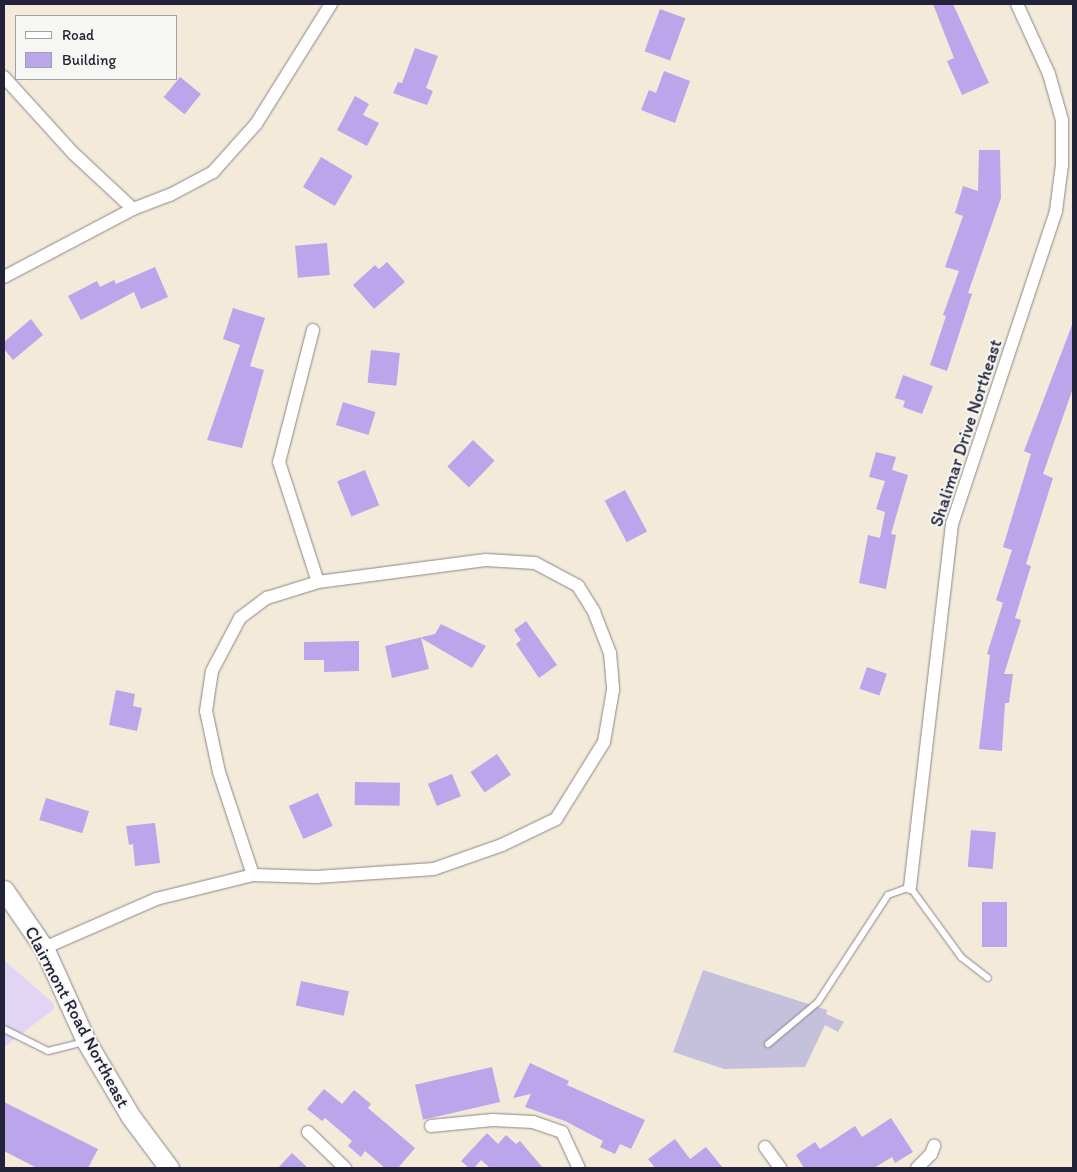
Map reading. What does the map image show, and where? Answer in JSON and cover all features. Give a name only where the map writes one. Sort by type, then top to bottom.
[{"type":"main road","name":"Clairmont Road Northeast","points":[[4,890],[44,948],[86,1041],[130,1116],[168,1168]]},
{"type":"street","points":[[4,277],[133,209],[170,196],[213,172],[256,124],[331,4]]},
{"type":"street","name":"Shalimar Drive Northeast","points":[[910,887],[952,524],[1054,219],[1062,165],[1062,120],[1049,74],[1017,4]]},
{"type":"street","points":[[4,77],[74,153],[133,209]]},
{"type":"street","points":[[313,330],[279,462],[318,582]]},
{"type":"street","points":[[44,948],[156,899],[253,875],[316,877],[434,869],[502,845],[556,819],[604,742],[613,690],[610,653],[594,612],[578,586],[535,563],[486,560],[318,582],[267,598],[240,618],[212,671],[206,711],[219,772],[253,875]]},
{"type":"street","points":[[430,1126],[493,1120],[532,1122],[562,1132],[579,1168]]},
{"type":"street","points":[[308,1132],[345,1168]]},
{"type":"street","points":[[917,1168],[931,1154],[934,1146]]},
{"type":"street","points":[[765,1147],[780,1168]]},
{"type":"lane","points":[[768,1044],[818,1002],[888,895],[910,887],[961,957],[988,978]]},
{"type":"lane","points":[[4,1029],[48,1051],[86,1041]]},
{"type":"shaded area","points":[[4,960],[53,1003],[54,1009],[4,1047]]},
{"type":"shaded area","points":[[703,970],[827,1010],[826,1014],[844,1022],[838,1032],[825,1025],[805,1067],[724,1069],[673,1052]]},
{"type":"building","points":[[933,4],[953,4],[989,83],[962,95],[947,61],[954,58]]},
{"type":"building","points":[[660,9],[685,18],[670,61],[645,51]]},
{"type":"building","points":[[415,48],[438,56],[426,88],[433,91],[427,105],[393,93],[398,82],[402,83]]},
{"type":"building","points":[[664,71],[690,81],[675,123],[641,110],[649,90],[656,93]]},
{"type":"building","points":[[180,77],[201,94],[185,114],[164,97]]},
{"type":"building","points":[[355,96],[369,104],[363,115],[379,123],[367,146],[337,130]]},
{"type":"building","points":[[979,150],[1000,150],[1001,198],[968,293],[972,294],[947,371],[930,365],[946,316],[943,315],[959,271],[945,267],[963,216],[955,213],[963,186],[978,191]]},
{"type":"building","points":[[321,157],[353,176],[335,206],[303,187]]},
{"type":"building","points":[[327,243],[330,275],[298,278],[295,246]]},
{"type":"building","points":[[387,262],[405,282],[374,309],[353,285],[375,265],[379,269]]},
{"type":"building","points":[[155,267],[168,297],[141,309],[134,292],[81,320],[68,296],[97,281],[100,287],[114,280],[116,284]]},
{"type":"building","points":[[233,308],[265,318],[250,366],[264,370],[242,448],[207,440],[240,345],[223,339]]},
{"type":"building","points":[[31,319],[43,335],[13,360],[4,349],[4,342]]},
{"type":"building","points":[[1072,325],[1073,388],[1043,474],[1053,478],[1026,564],[1031,566],[1015,618],[1021,620],[1004,674],[1013,674],[1009,703],[1005,703],[1002,751],[979,749],[990,655],[987,654],[1003,603],[996,600],[1012,550],[1003,547],[1031,454],[1024,451]]},
{"type":"building","points":[[371,350],[400,353],[396,386],[368,383]]},
{"type":"building","points":[[903,375],[933,386],[922,414],[903,407],[905,401],[895,398]]},
{"type":"building","points":[[343,402],[376,412],[368,435],[336,425]]},
{"type":"building","points":[[473,440],[495,461],[469,487],[447,467]]},
{"type":"building","points":[[876,452],[896,457],[892,470],[908,475],[891,534],[896,535],[886,589],[859,583],[868,535],[880,538],[885,512],[876,509],[885,481],[869,477]]},
{"type":"building","points":[[365,470],[379,505],[351,516],[337,481]]},
{"type":"building","points":[[625,490],[647,531],[627,542],[605,501]]},
{"type":"building","points":[[526,621],[557,665],[539,678],[516,644],[521,640],[514,630]]},
{"type":"building","points":[[441,624],[486,646],[472,668],[421,638],[429,669],[392,678],[385,646],[435,634]]},
{"type":"building","points":[[359,641],[359,671],[324,672],[324,660],[304,660],[304,642]]},
{"type":"building","points":[[867,667],[887,674],[879,696],[860,689]]},
{"type":"building","points":[[116,690],[135,694],[133,706],[142,708],[137,731],[109,725]]},
{"type":"building","points":[[497,754],[511,775],[484,793],[470,772]]},
{"type":"building","points":[[452,774],[461,796],[437,806],[428,784]]},
{"type":"building","points":[[355,782],[400,783],[400,806],[355,805]]},
{"type":"building","points":[[318,793],[333,826],[303,839],[289,806]]},
{"type":"building","points":[[46,798],[89,811],[82,833],[39,820]]},
{"type":"building","points":[[155,823],[160,863],[135,866],[133,844],[129,845],[126,826]]},
{"type":"building","points":[[971,830],[996,832],[993,869],[968,867]]},
{"type":"building","points":[[982,902],[1007,902],[1007,947],[982,947]]},
{"type":"building","points":[[301,981],[349,991],[344,1016],[296,1005]]},
{"type":"building","points":[[530,1063],[569,1081],[567,1085],[645,1120],[631,1149],[620,1144],[615,1154],[600,1147],[603,1141],[565,1121],[525,1107],[531,1094],[513,1098]]},
{"type":"building","points":[[492,1067],[500,1102],[423,1120],[415,1085]]},
{"type":"building","points":[[324,1089],[342,1104],[354,1090],[371,1104],[368,1108],[415,1148],[398,1168],[385,1168],[365,1151],[361,1157],[348,1146],[352,1141],[325,1118],[322,1121],[307,1109]]},
{"type":"building","points":[[4,1102],[98,1149],[88,1168],[37,1168],[4,1151]]},
{"type":"building","points":[[891,1118],[913,1152],[895,1163],[892,1157],[874,1168],[804,1168],[796,1155],[815,1142],[820,1149],[855,1126],[862,1137]]},
{"type":"building","points":[[487,1133],[498,1144],[506,1135],[516,1144],[520,1141],[543,1168],[490,1168],[481,1160],[474,1168],[469,1168],[461,1161]]},
{"type":"building","points":[[675,1139],[690,1159],[706,1147],[723,1168],[655,1168],[648,1159]]},
{"type":"building","points":[[292,1153],[308,1168],[278,1168]]}]
